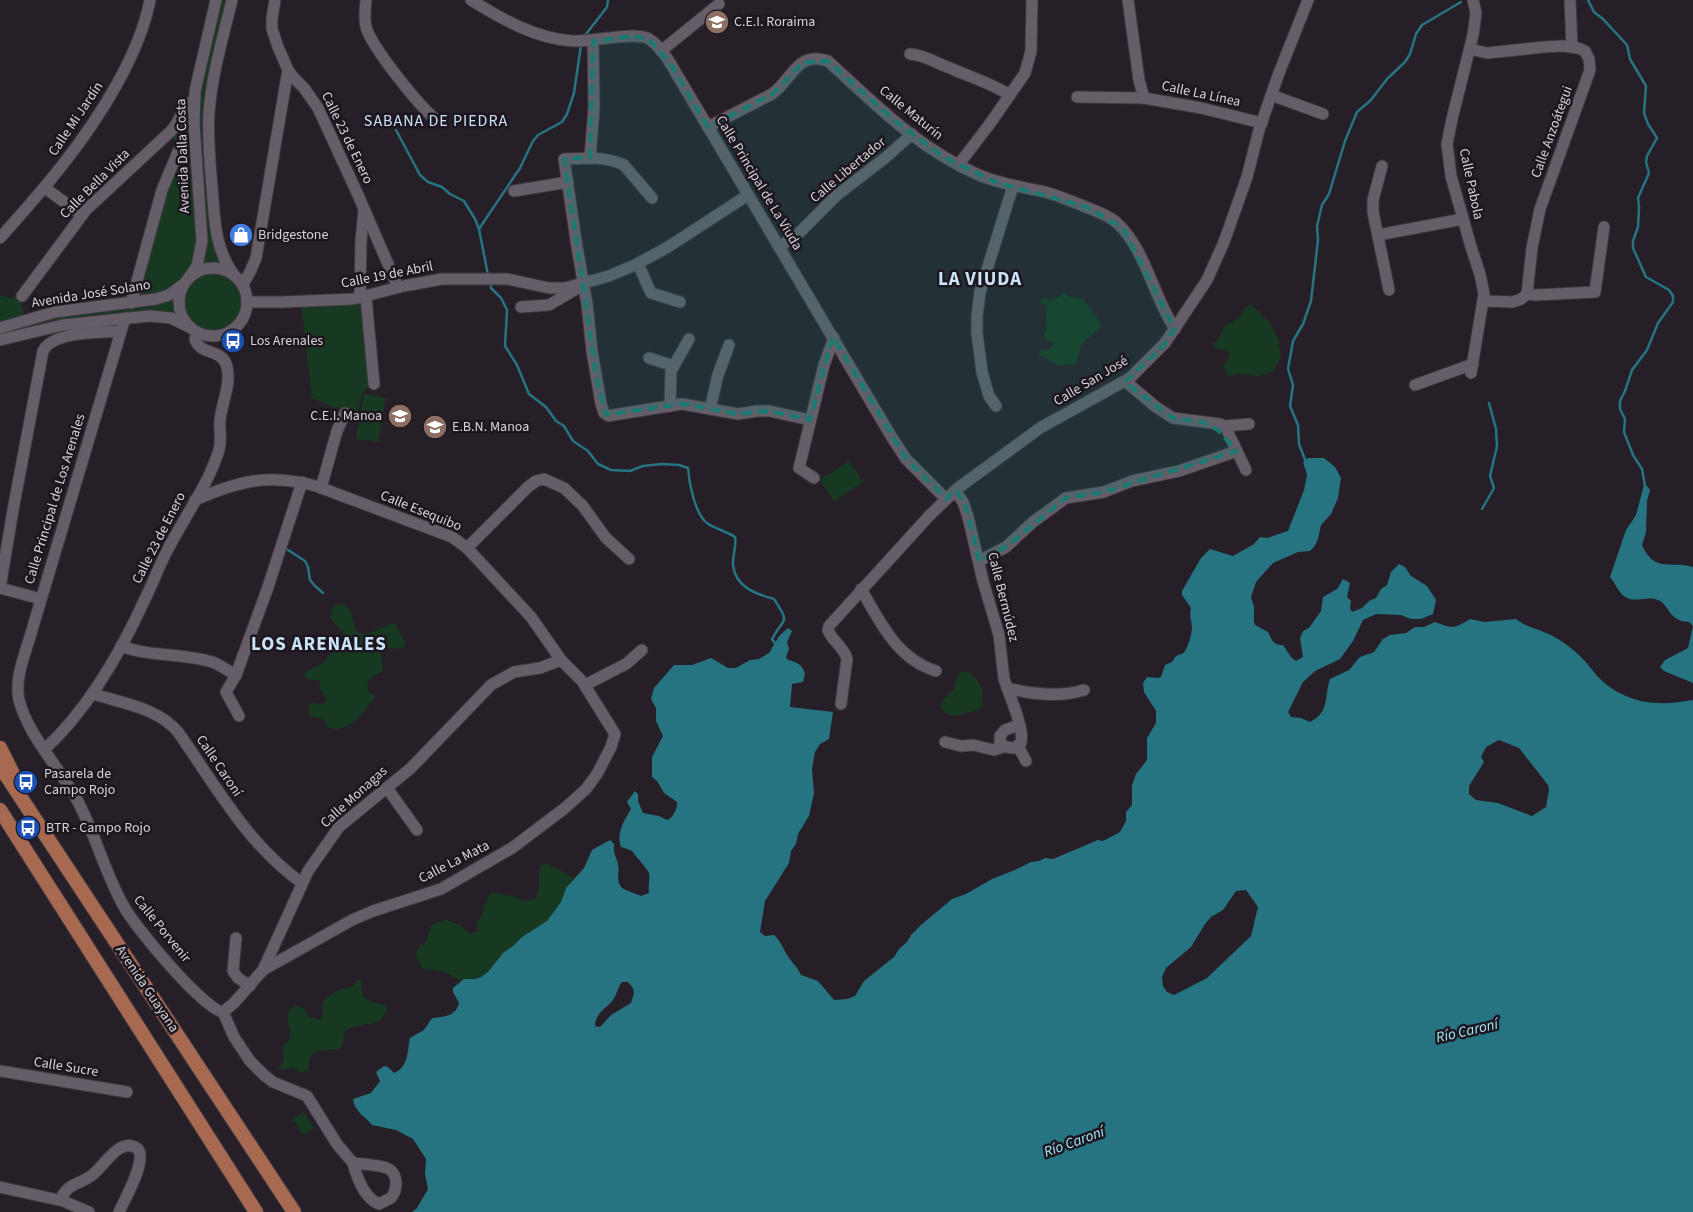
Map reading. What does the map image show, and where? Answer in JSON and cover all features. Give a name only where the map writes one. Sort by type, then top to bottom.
[{"type":"main road","points":[[0,748],[26,805]]},
{"type":"main road","name":"Avenida Guayana","points":[[0,766],[294,1212]]},
{"type":"main road","name":"Avenida Guayana","points":[[2,813],[256,1212]]},
{"type":"street","name":"Calle Mi Jardín","points":[[0,238],[45,188],[82,140],[106,104],[139,41],[150,0]]},
{"type":"street","name":"Avenida Dalla Costa","points":[[186,282],[197,266],[202,241],[194,124],[195,99],[216,0]]},
{"type":"street","name":"Avenida Dalla Costa","points":[[232,0],[212,86],[209,130],[217,240],[225,262],[234,275]]},
{"type":"street","name":"Calle 23 de Enero","points":[[275,0],[272,18],[274,38],[288,70],[318,108],[398,287]]},
{"type":"street","points":[[366,0],[366,29],[374,43],[419,103],[434,118]]},
{"type":"street","name":"Calle Principal de La Viuda","points":[[471,0],[522,28],[549,37],[572,41],[589,41],[627,36],[643,37],[649,39],[661,51],[671,64],[901,451],[946,499]]},
{"type":"street","points":[[959,164],[1010,95],[1028,66],[1032,0]]},
{"type":"street","name":"Calle La Línea","points":[[1128,0],[1139,80],[1144,98],[1201,108],[1262,123]]},
{"type":"street","name":"Calle San José","points":[[840,704],[847,659],[843,651],[829,635],[828,630],[829,626],[862,589],[946,499],[979,471],[1040,428],[1135,374],[1161,349],[1175,329],[1207,280],[1224,242],[1247,177],[1271,95],[1308,0]]},
{"type":"street","name":"Calle Pabola","points":[[1415,385],[1472,368],[1484,301],[1484,289],[1451,176],[1448,144],[1452,119],[1476,18],[1473,0]]},
{"type":"street","points":[[1470,49],[1487,54],[1544,47],[1572,47],[1570,0]]},
{"type":"street","points":[[661,51],[719,4]]},
{"type":"street","points":[[589,41],[594,108],[590,158]]},
{"type":"street","name":"Calle Anzoátegui","points":[[1527,294],[1532,248],[1540,209],[1584,89],[1590,66],[1585,51],[1572,47]]},
{"type":"street","points":[[910,54],[925,57],[993,85],[1010,95]]},
{"type":"street","name":"Calle Maturín","points":[[708,127],[768,97],[781,88],[797,65],[809,60],[828,61],[869,98],[934,151],[979,175],[1065,199],[1097,211],[1118,224],[1126,232],[1134,246],[1175,329]]},
{"type":"street","points":[[242,284],[256,258],[288,70]]},
{"type":"street","points":[[1271,95],[1323,114]]},
{"type":"street","points":[[1077,97],[1144,98]]},
{"type":"street","name":"Calle Bella Vista","points":[[22,296],[82,215],[177,124],[188,105],[195,99]]},
{"type":"street","points":[[168,133],[196,162]]},
{"type":"street","name":"Calle Libertador","points":[[779,247],[798,234],[837,196],[912,134]]},
{"type":"street","points":[[131,303],[162,190],[180,147]]},
{"type":"street","points":[[652,198],[624,164],[610,160],[590,158],[564,159],[584,284],[593,358],[604,413],[608,416],[670,406],[690,405],[738,414],[769,411],[810,420]]},
{"type":"street","points":[[1382,166],[1375,190],[1373,206],[1389,290]]},
{"type":"street","points":[[514,190],[568,182]]},
{"type":"street","points":[[996,406],[989,396],[982,372],[977,333],[977,316],[980,292],[1013,186]]},
{"type":"street","points":[[45,188],[82,215]]},
{"type":"street","name":"Calle 19 de Abril","points":[[248,302],[283,302],[362,297],[398,287],[442,279],[508,279],[557,289],[584,284],[610,276],[638,264],[748,195]]},
{"type":"street","name":"Calle 23 de Enero","points":[[364,210],[361,241],[362,297],[374,384]]},
{"type":"street","points":[[1378,235],[1463,220]]},
{"type":"street","points":[[1484,301],[1513,302],[1522,299],[1527,294],[1595,292],[1604,227]]},
{"type":"street","points":[[638,264],[651,293],[680,302]]},
{"type":"street","points":[[210,268],[223,270],[234,275],[242,284],[248,302],[245,315],[234,330],[216,336],[195,331],[184,320],[180,309],[180,296],[186,282],[198,272],[210,268]]},
{"type":"street","name":"Avenida José Solano","points":[[0,328],[55,312],[162,298],[186,282]]},
{"type":"street","points":[[521,307],[549,305],[564,298],[584,284]]},
{"type":"street","name":"Avenida José Solano","points":[[0,340],[63,324],[149,316],[176,320],[195,331]]},
{"type":"street","name":"Calle Principal de Los Arenales","points":[[18,690],[18,680],[41,600],[125,318]]},
{"type":"street","name":"Calle 23 de Enero","points":[[45,749],[93,694],[121,646],[145,600],[167,550],[205,483],[219,450],[221,438],[220,418],[228,370],[224,360],[219,355],[200,348],[195,340],[195,331]]},
{"type":"street","points":[[41,600],[0,588],[43,351],[48,344],[59,338],[81,335],[120,337]]},
{"type":"street","points":[[814,478],[799,468],[824,366],[834,338]]},
{"type":"street","points":[[670,406],[670,378],[674,366],[689,339]]},
{"type":"street","points":[[710,409],[722,362],[729,345]]},
{"type":"street","points":[[649,358],[674,366]]},
{"type":"street","points":[[1125,381],[1156,407],[1173,418],[1225,426],[1249,424]]},
{"type":"street","points":[[321,488],[337,431],[345,413]]},
{"type":"street","points":[[1203,422],[1218,430],[1236,448]]},
{"type":"street","points":[[1225,426],[1246,470]]},
{"type":"street","points":[[979,562],[1006,547],[1033,522],[1066,498],[1104,492],[1132,481],[1179,471],[1236,448]]},
{"type":"street","name":"Calle Esequibo","points":[[195,500],[221,489],[260,479],[293,480],[321,488],[452,536],[467,548],[531,617],[560,660],[585,685],[595,704],[613,730]]},
{"type":"street","points":[[467,548],[528,487],[536,481],[544,479],[558,485],[574,497],[588,512],[606,538],[629,559]]},
{"type":"street","points":[[239,716],[226,692],[236,675],[268,587],[302,482]]},
{"type":"street","name":"Calle Bermúdez","points":[[955,491],[966,508],[999,635],[1002,673],[1019,725],[1020,743],[1026,761]]},
{"type":"street","points":[[862,589],[880,623],[894,641],[917,662],[936,671]]},
{"type":"street","points":[[121,646],[144,652],[212,662],[236,675]]},
{"type":"street","points":[[585,685],[626,664],[642,650]]},
{"type":"street","name":"Calle Monagas","points":[[223,1012],[250,986],[263,970],[302,883],[334,832],[426,753],[491,685],[514,672],[540,668],[560,660]]},
{"type":"street","points":[[1006,688],[1061,695],[1084,690]]},
{"type":"street","name":"Calle Porvenir","points":[[18,690],[21,706],[30,726],[84,812],[127,913],[191,988],[208,1004],[223,1012]]},
{"type":"street","name":"Calle Caroní","points":[[93,694],[149,712],[168,721],[178,732],[234,815],[272,858],[302,883]]},
{"type":"street","points":[[1019,725],[1002,733],[999,739],[1003,745],[1009,748],[1020,743]]},
{"type":"street","name":"Calle La Mata","points":[[263,970],[352,920],[373,911],[441,889],[512,848],[565,808],[586,789],[597,774],[611,747],[614,737],[613,730]]},
{"type":"street","points":[[945,742],[994,750],[1003,745]]},
{"type":"street","points":[[387,788],[417,830]]},
{"type":"street","points":[[236,938],[233,971],[235,975],[250,986]]},
{"type":"street","points":[[223,1012],[234,1037],[250,1061],[273,1082],[307,1096],[337,1144],[353,1163]]},
{"type":"street","name":"Calle Sucre","points":[[0,1071],[127,1092]]},
{"type":"street","points":[[60,1200],[69,1187],[93,1175],[120,1148],[131,1145],[138,1149],[141,1156],[132,1184],[119,1212]]},
{"type":"street","points":[[0,1187],[60,1200],[75,1209],[89,1212]]},
{"type":"highlighted area","points":[[634,36],[649,39],[671,64],[708,127],[772,94],[803,62],[828,61],[894,120],[944,157],[996,182],[1087,207],[1123,228],[1175,329],[1161,349],[1125,382],[1173,418],[1203,422],[1218,430],[1237,451],[1104,492],[1066,498],[1006,547],[979,561],[966,508],[956,490],[946,499],[906,459],[833,337],[810,420],[769,411],[738,414],[682,404],[606,415],[597,382],[564,159],[590,157],[593,41]]},
{"type":"green space","points":[[216,0],[232,0],[212,86],[215,227],[234,275],[245,290],[247,309],[242,320],[234,330],[216,336],[204,335],[158,316],[0,340],[0,295],[10,298],[22,296],[20,300],[25,319],[131,303],[180,147],[168,133],[188,105]]},
{"type":"green space","points":[[1064,293],[1071,297],[1083,299],[1102,326],[1081,344],[1077,362],[1073,365],[1058,366],[1039,355],[1038,352],[1049,350],[1053,346],[1052,342],[1045,339],[1044,336],[1047,326],[1046,314],[1048,308],[1040,301],[1044,298],[1052,301]]},
{"type":"green space","points":[[365,297],[373,384],[362,393],[357,417],[312,398],[301,302]]},
{"type":"green space","points":[[1252,304],[1269,321],[1278,338],[1281,358],[1274,370],[1268,373],[1259,376],[1241,374],[1228,376],[1223,367],[1230,355],[1226,350],[1214,348],[1214,343],[1225,326],[1239,318],[1247,306]]},
{"type":"green space","points":[[364,394],[386,398],[378,442],[356,439]]},
{"type":"green space","points":[[849,461],[863,482],[834,501],[820,480]]},
{"type":"green space","points":[[344,604],[352,614],[357,631],[361,634],[367,634],[392,623],[395,624],[406,644],[401,649],[388,648],[381,652],[383,671],[371,678],[367,683],[369,693],[375,695],[375,698],[355,721],[343,728],[336,729],[328,728],[324,719],[311,717],[308,711],[309,704],[322,704],[327,700],[320,688],[319,680],[311,680],[305,677],[304,674],[306,671],[322,664],[345,639],[343,633],[330,617],[334,605]]},
{"type":"green space","points":[[962,671],[972,674],[977,680],[983,690],[982,704],[978,710],[953,716],[944,712],[940,707],[955,686],[958,676]]},
{"type":"green space","points":[[546,863],[574,878],[566,888],[561,902],[547,921],[522,937],[503,953],[488,972],[481,977],[461,981],[446,972],[423,969],[415,954],[420,945],[426,942],[431,926],[437,922],[447,920],[460,925],[470,934],[477,932],[477,922],[483,912],[489,894],[513,895],[522,901],[535,899],[541,866]]},
{"type":"green space","points":[[358,980],[361,980],[362,993],[366,998],[386,1006],[387,1009],[384,1016],[375,1023],[357,1026],[345,1031],[342,1047],[314,1053],[309,1062],[308,1070],[302,1073],[292,1068],[284,1070],[278,1068],[284,1057],[283,1047],[290,1039],[288,1013],[290,1009],[296,1006],[302,1007],[310,1017],[320,1020],[323,1015],[322,1005],[326,998],[341,989],[351,987]]},
{"type":"green space","points":[[304,1112],[314,1128],[303,1135],[293,1119]]},
{"type":"water","name":"Río Caroní","points":[[1308,458],[1324,458],[1335,467],[1341,478],[1338,498],[1331,514],[1321,525],[1314,547],[1310,551],[1298,552],[1273,563],[1256,582],[1251,597],[1254,607],[1255,625],[1268,632],[1275,643],[1283,645],[1296,661],[1303,657],[1300,638],[1303,631],[1309,628],[1321,611],[1323,597],[1337,589],[1343,579],[1350,583],[1347,597],[1351,601],[1350,608],[1352,612],[1362,608],[1369,601],[1376,598],[1381,589],[1387,585],[1391,572],[1399,564],[1405,567],[1411,576],[1427,586],[1436,600],[1433,614],[1421,619],[1411,619],[1401,615],[1376,614],[1363,620],[1353,641],[1340,659],[1315,671],[1303,682],[1288,712],[1291,717],[1301,718],[1310,722],[1321,714],[1324,709],[1330,679],[1349,670],[1360,657],[1374,652],[1383,639],[1390,635],[1406,633],[1415,627],[1424,627],[1435,622],[1453,627],[1470,619],[1484,622],[1516,619],[1525,625],[1553,636],[1576,653],[1608,685],[1630,698],[1654,703],[1693,700],[1693,1212],[412,1212],[417,1208],[428,1189],[425,1174],[426,1159],[413,1139],[396,1130],[372,1125],[358,1110],[353,1099],[371,1093],[380,1081],[376,1072],[384,1066],[394,1073],[402,1067],[405,1063],[410,1038],[424,1030],[432,1018],[445,1016],[455,1011],[459,1003],[453,988],[464,979],[481,977],[488,972],[503,953],[522,937],[547,921],[561,902],[566,888],[584,868],[592,850],[610,840],[614,844],[618,879],[622,888],[641,896],[649,893],[648,872],[632,851],[621,847],[619,837],[631,809],[627,802],[635,791],[638,794],[638,801],[643,813],[659,816],[667,820],[676,810],[677,802],[664,793],[657,781],[652,777],[652,757],[663,736],[656,721],[656,708],[651,699],[654,688],[674,665],[692,665],[711,658],[728,668],[736,668],[769,653],[779,636],[788,628],[792,631],[787,642],[789,649],[786,657],[788,660],[801,666],[805,674],[803,682],[792,684],[790,707],[833,712],[829,739],[820,744],[815,752],[812,769],[814,793],[809,816],[798,834],[796,844],[791,851],[789,863],[765,901],[760,932],[765,936],[774,935],[776,937],[801,975],[818,981],[834,1000],[847,999],[855,996],[864,981],[894,957],[921,925],[952,899],[1031,862],[1045,858],[1053,859],[1098,840],[1103,841],[1120,832],[1126,821],[1126,812],[1132,805],[1132,785],[1136,774],[1147,760],[1147,738],[1156,723],[1156,711],[1144,692],[1143,683],[1147,677],[1161,677],[1165,665],[1172,662],[1176,656],[1184,653],[1191,635],[1191,608],[1182,595],[1182,591],[1201,558],[1210,549],[1233,556],[1254,544],[1260,537],[1267,538],[1288,531],[1304,490],[1307,475],[1303,462]],"holes":[[[1499,740],[1519,748],[1548,785],[1546,807],[1532,816],[1498,803],[1476,800],[1469,794],[1469,786],[1484,762],[1481,757],[1486,747]],[[1246,890],[1258,907],[1251,936],[1207,978],[1174,995],[1167,992],[1163,986],[1162,977],[1166,968],[1191,947],[1205,924],[1211,917],[1223,910],[1236,891]],[[622,982],[628,982],[633,988],[634,993],[631,1003],[611,1015],[600,1027],[595,1026],[595,1022],[601,1012],[613,1000]]]},
{"type":"water","points":[[1644,485],[1650,490],[1647,501],[1646,532],[1642,545],[1652,560],[1658,563],[1693,567],[1693,626],[1689,622],[1676,619],[1660,601],[1655,599],[1634,600],[1627,598],[1619,591],[1610,577],[1626,530],[1636,515]]},
{"type":"water","points":[[1693,626],[1693,683],[1664,671],[1660,667],[1665,660],[1688,648]]},
{"type":"waterway","points":[[583,38],[607,7],[608,0]]},
{"type":"waterway","points":[[1588,0],[1594,12],[1627,45],[1630,59],[1646,86],[1644,113],[1648,124],[1657,138],[1647,156],[1646,162],[1649,173],[1638,198],[1638,227],[1633,241],[1633,248],[1646,277],[1669,290],[1673,296],[1673,302],[1658,323],[1647,350],[1632,370],[1620,401],[1620,409],[1625,419],[1624,432],[1633,455],[1642,469],[1645,486]]},
{"type":"waterway","points":[[1306,462],[1299,444],[1298,425],[1290,406],[1293,385],[1288,369],[1293,341],[1303,324],[1311,301],[1318,240],[1317,226],[1322,205],[1329,194],[1345,141],[1357,112],[1371,100],[1387,79],[1405,62],[1410,54],[1416,34],[1422,25],[1461,2]]},
{"type":"waterway","points":[[479,229],[520,168],[533,141],[538,135],[562,122],[567,114],[574,93],[581,45]]},
{"type":"waterway","points":[[396,130],[420,175],[428,182],[442,187],[450,194],[464,201],[479,229],[488,275]]},
{"type":"waterway","points":[[490,282],[491,288],[501,298],[507,310],[505,346],[517,365],[529,394],[546,407],[556,421],[564,426],[573,441],[588,451],[598,464],[611,470],[630,471],[643,466],[661,464],[679,465],[688,468],[693,498],[703,519],[710,525],[735,537],[733,565],[738,579],[754,592],[774,599],[783,613],[784,620],[772,639],[776,645]]},
{"type":"waterway","points":[[1482,509],[1494,488],[1490,476],[1497,446],[1496,429],[1489,403]]},
{"type":"waterway","points":[[285,548],[305,561],[310,580],[323,593]]},
{"type":"place","name":"C.E.I. Roraima","points":[[717,22]]},
{"type":"place","name":"Bridgestone","points":[[241,235]]},
{"type":"place","name":"Los Arenales","points":[[233,341]]},
{"type":"place","name":"C.E.I. Manoa","points":[[400,416]]},
{"type":"place","name":"E.B.N. Manoa","points":[[435,427]]},
{"type":"place","name":"Pasarela de Campo Rojo","points":[[26,782]]},
{"type":"place","name":"BTR - Campo Rojo","points":[[28,828]]},
{"type":"district","name":"SABANA DE PIEDRA","points":[[436,121]]},
{"type":"district","name":"LA VIUDA","points":[[980,279]]},
{"type":"district","name":"LOS ARENALES","points":[[319,644]]}]
